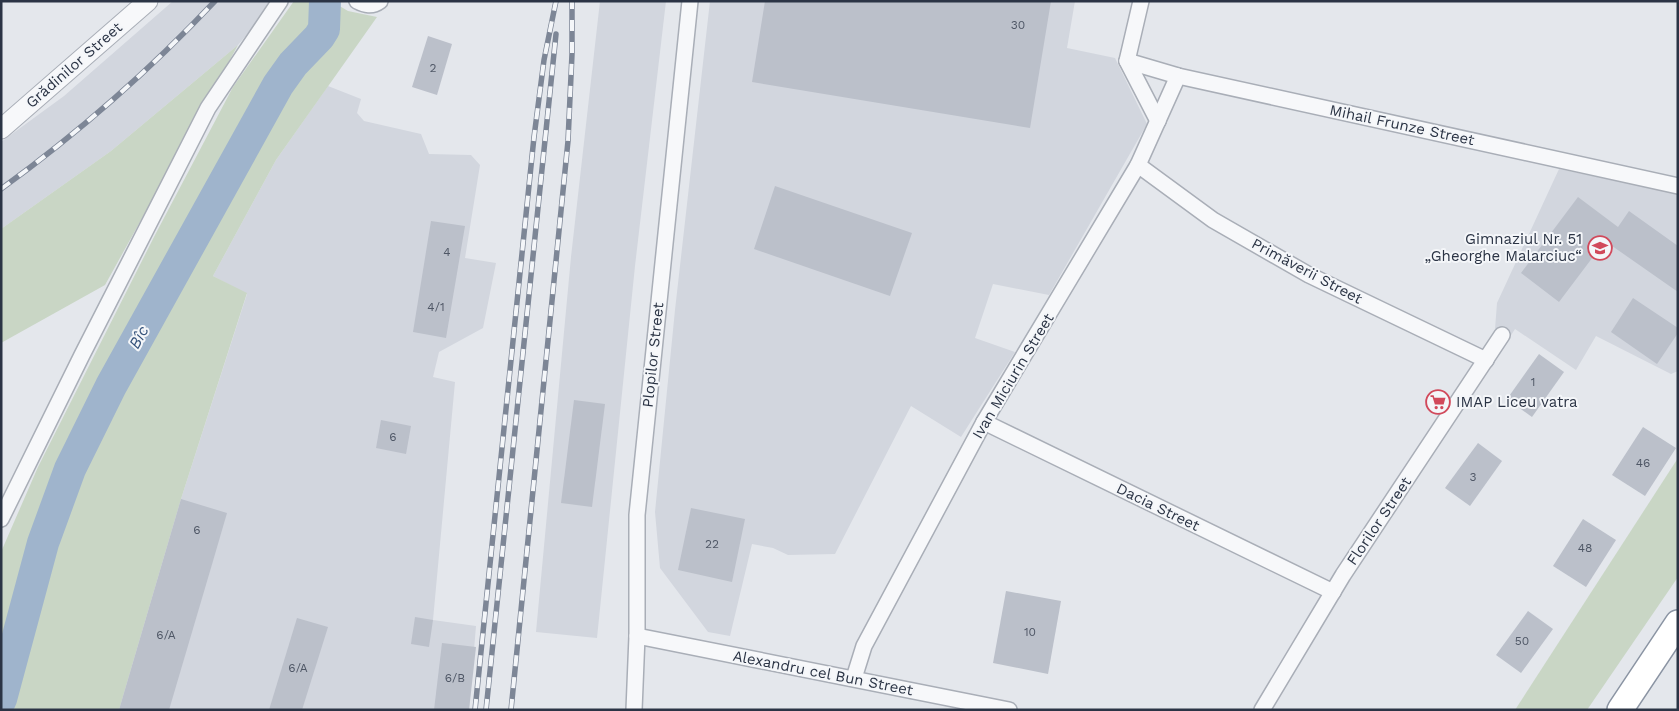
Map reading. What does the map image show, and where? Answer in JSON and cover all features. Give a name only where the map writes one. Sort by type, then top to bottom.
[{"type":"highway","points":[[1620,710],[1678,623]]},
{"type":"street","name":"Grădinilor Street","points":[[1,130],[148,1]]},
{"type":"street","points":[[1,519],[208,108],[280,1]]},
{"type":"street","points":[[361,3],[376,4],[380,1]]},
{"type":"street","name":"Plopilor Street","points":[[634,710],[637,636],[637,515],[690,1]]},
{"type":"street","points":[[1141,1],[1128,61],[1158,120]]},
{"type":"street","name":"Mihail Frunze Street","points":[[1128,61],[1178,76],[1678,186]]},
{"type":"street","name":"Ivan Miciurin Street","points":[[854,678],[864,646],[984,422],[1138,165],[1178,76]]},
{"type":"street","name":"Primăverii Street","points":[[1138,165],[1213,220],[1309,275],[1486,360]]},
{"type":"street","name":"Florilor Street","points":[[1262,710],[1333,592],[1502,335]]},
{"type":"street","name":"Dacia Street","points":[[984,422],[1333,592]]},
{"type":"street","name":"Alexandru cel Bun Street","points":[[637,636],[1009,710]]},
{"type":"shaded area","points":[[173,1],[275,1],[238,45],[111,151],[1,229],[1,142],[64,96]]},
{"type":"shaded area","points":[[600,1],[666,1],[635,266],[597,638],[536,632],[571,257]]},
{"type":"shaded area","points":[[710,1],[1075,1],[1067,48],[1115,58],[1147,124],[1049,295],[993,284],[975,338],[1015,352],[961,437],[911,406],[835,554],[788,555],[773,548],[752,544],[730,636],[708,632],[660,568],[655,512],[675,310]]},
{"type":"shaded area","points":[[328,86],[361,99],[357,113],[364,121],[421,134],[429,154],[471,155],[480,165],[465,258],[496,263],[483,328],[439,352],[433,377],[455,382],[433,620],[476,626],[469,710],[119,710],[181,499],[247,294],[213,276],[276,160]]},
{"type":"shaded area","name":"Gimnaziul Nr. 51 „Gheorghe Malarciuc“","points":[[1559,169],[1678,194],[1678,371],[1671,374],[1596,336],[1576,370],[1515,329],[1508,340],[1495,329],[1497,303]]},
{"type":"green space","points":[[294,1],[331,1],[348,11],[377,17],[276,160],[213,276],[247,293],[181,499],[119,710],[1,710],[1,552],[38,467],[155,235],[233,87]]},
{"type":"green space","points":[[238,45],[105,285],[1,343],[1,229],[111,151]]},
{"type":"green space","points":[[1678,458],[1678,577],[1587,710],[1515,710]]},
{"type":"building","points":[[765,1],[1051,1],[1030,128],[752,82]]},
{"type":"building","points":[[428,36],[452,44],[437,95],[412,87]]},
{"type":"building","points":[[775,186],[912,233],[890,296],[754,249]]},
{"type":"building","points":[[1578,197],[1618,227],[1629,211],[1678,246],[1678,292],[1605,241],[1559,302],[1521,273]]},
{"type":"building","points":[[431,221],[465,226],[446,338],[413,332]]},
{"type":"building","points":[[1633,298],[1678,328],[1678,333],[1657,364],[1611,332]]},
{"type":"building","points":[[1539,354],[1564,372],[1532,417],[1507,399]]},
{"type":"building","points":[[574,400],[605,404],[592,507],[561,503]]},
{"type":"building","points":[[381,420],[411,426],[406,454],[376,448]]},
{"type":"building","points":[[1643,427],[1676,448],[1645,496],[1612,475]]},
{"type":"building","points":[[1478,443],[1502,461],[1470,506],[1445,488]]},
{"type":"building","points":[[181,499],[227,513],[213,561],[169,710],[119,710]]},
{"type":"building","points":[[691,508],[745,519],[732,582],[678,570]]},
{"type":"building","points":[[1583,519],[1616,540],[1586,587],[1553,566]]},
{"type":"building","points":[[1006,591],[1061,601],[1048,674],[993,663]]},
{"type":"building","points":[[1528,611],[1553,629],[1521,673],[1496,655]]},
{"type":"building","points":[[415,617],[433,620],[429,647],[411,644]]},
{"type":"building","points":[[297,618],[328,627],[302,710],[269,710]]},
{"type":"building","points":[[442,643],[476,647],[469,710],[434,710]]},
{"type":"waterway","name":"Bîc","points":[[1,699],[43,543],[70,469],[111,386],[278,85],[293,64],[319,37],[324,29],[325,1]]},
{"type":"railway","points":[[1,189],[58,146],[112,100],[165,52],[215,1]]},
{"type":"railway","points":[[475,710],[534,137],[544,60],[556,1]]},
{"type":"railway","points":[[511,710],[568,141],[572,54],[572,1]]},
{"type":"railway","points":[[486,710],[556,34]]},
{"type":"place","name":"Gimnaziul Nr. 51 „Gheorghe Malarciuc“","points":[[1600,248]]},
{"type":"place","name":"IMAP Liceu vatra","points":[[1438,402]]}]
